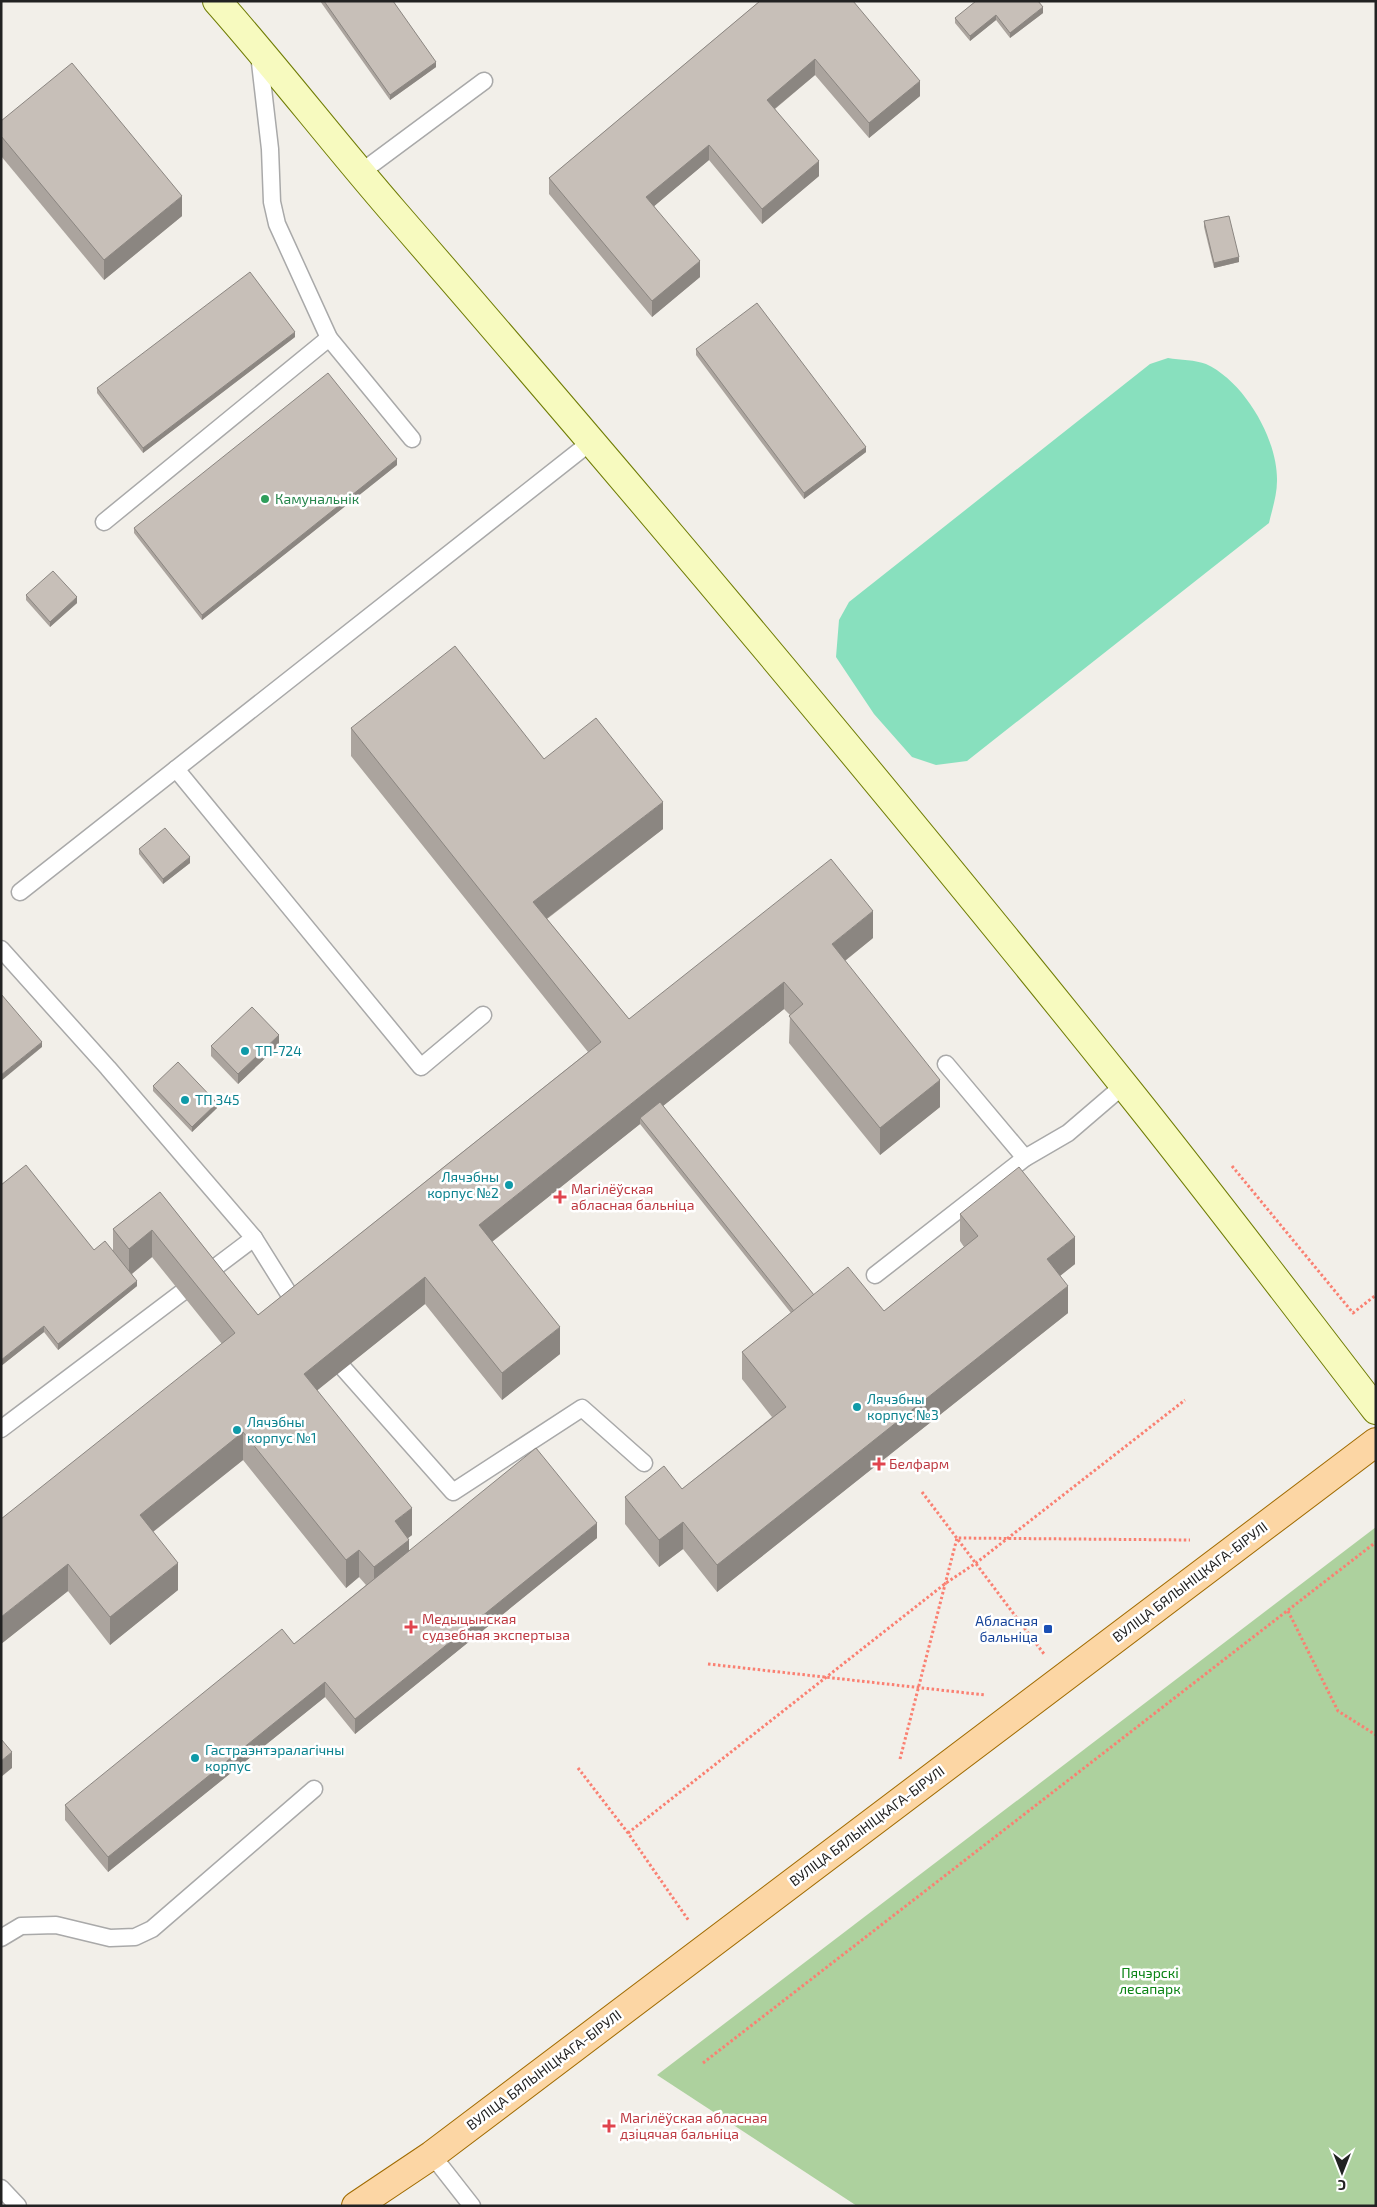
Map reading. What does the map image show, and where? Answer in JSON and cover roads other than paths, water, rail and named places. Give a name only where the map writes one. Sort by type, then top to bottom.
[{"type":"main road","points":[[217,1],[360,173],[592,442],[812,702],[1124,1085],[1376,1410]]},
{"type":"main road","name":"ВУЛІЦА БЯЛЫНІЦКАГА-БІРУЛІ","points":[[356,2206],[432,2156],[1376,1442]]},
{"type":"lane","points":[[258,48],[270,149],[272,202],[277,224],[329,338],[412,439]]},
{"type":"lane","points":[[360,173],[484,81]]},
{"type":"lane","points":[[104,522],[329,338]]},
{"type":"lane","points":[[20,892],[592,442]]},
{"type":"lane","points":[[176,769],[421,1067],[482,1015]]},
{"type":"lane","points":[[1,949],[108,1068],[254,1238],[298,1310]]},
{"type":"lane","points":[[946,1064],[1025,1158]]},
{"type":"lane","points":[[875,1275],[1025,1158],[1068,1133],[1124,1085]]},
{"type":"lane","points":[[1,1430],[254,1238]]},
{"type":"lane","points":[[344,1369],[453,1492],[582,1408],[644,1463]]},
{"type":"lane","points":[[1,1938],[21,1926],[56,1925],[110,1938],[135,1937],[152,1929],[314,1789]]},
{"type":"lane","points":[[432,2156],[472,2206]]},
{"type":"lane","points":[[1,2188],[18,2206]]},
{"type":"place","name":"Камунальнік","points":[[265,499]]},
{"type":"place","name":"ТП-724","points":[[245,1051]]},
{"type":"place","name":"ТП 345","points":[[185,1100]]},
{"type":"place","name":"Лячэбны корпус №2","points":[[509,1185]]},
{"type":"place","name":"Магілёўская абласная бальніца","points":[[560,1197]]},
{"type":"place","name":"Лячэбны корпус №3","points":[[857,1407]]},
{"type":"place","name":"Лячэбны корпус №1","points":[[237,1430]]},
{"type":"place","name":"Белфарм","points":[[879,1464]]},
{"type":"place","name":"Медыцынская судзебная экспертыза","points":[[411,1627]]},
{"type":"place","name":"Абласная бальніца","points":[[1048,1629]]},
{"type":"place","name":"Гастраэнтэралагічны корпус","points":[[195,1758]]},
{"type":"place","name":"Магілёўская абласная дзіцячая бальніца","points":[[609,2126]]},
{"type":"park label","name":"Пячэрскі лесапарк","points":[[1150,1982]]}]
